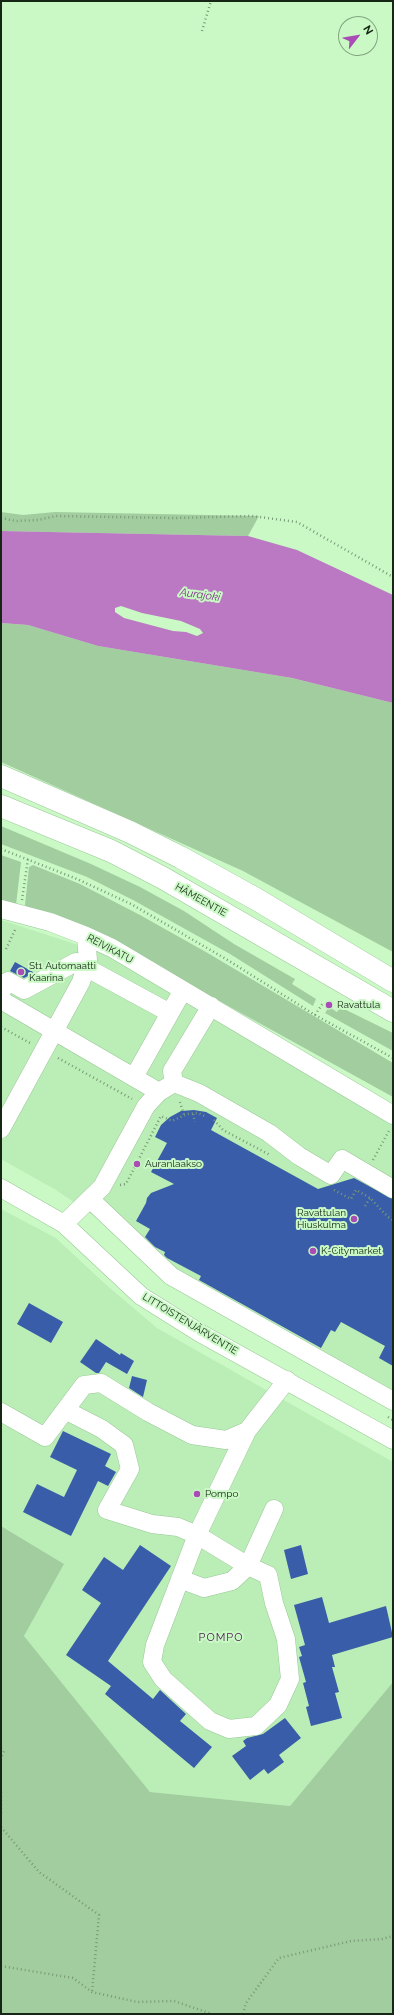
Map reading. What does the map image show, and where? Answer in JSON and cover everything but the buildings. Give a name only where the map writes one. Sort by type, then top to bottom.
[{"type":"highway","points":[[1,776],[130,832],[180,857],[393,981]]},
{"type":"highway","name":"HÄMEENTIE","points":[[1,806],[111,851],[163,878],[393,1011]]},
{"type":"highway","points":[[365,964],[393,967]]},
{"type":"street","name":"REIVIKATU","points":[[1,909],[50,922],[112,948],[393,1115]]},
{"type":"street","points":[[1,1129],[81,982],[88,960],[86,936]]},
{"type":"street","points":[[1,992],[8,981],[24,990],[76,962],[170,1013]]},
{"type":"street","points":[[134,1077],[183,990]]},
{"type":"street","points":[[1,1000],[134,1077],[171,1091]]},
{"type":"street","points":[[171,1091],[172,1071],[211,1006]]},
{"type":"street","points":[[64,1224],[96,1193],[146,1106],[183,1085],[269,1133],[299,1156],[332,1175],[342,1159],[393,1189]]},
{"type":"street","name":"LITTOISTENJÄRVENTIE","points":[[1,1188],[64,1224],[141,1296],[200,1333],[393,1440]]},
{"type":"street","points":[[96,1193],[171,1276],[393,1401]]},
{"type":"street","points":[[65,1410],[102,1429],[124,1444],[130,1469],[107,1510],[152,1524],[178,1528],[196,1536],[248,1566],[268,1575],[274,1603],[286,1639],[290,1679],[278,1705],[256,1726],[229,1729],[210,1721],[163,1679],[152,1662],[155,1645],[196,1536],[247,1431],[287,1380]]},
{"type":"street","points":[[1,1412],[45,1437],[84,1385],[101,1383],[148,1412],[192,1435],[226,1440],[247,1431]]},
{"type":"street","points":[[180,1579],[204,1588],[232,1581],[248,1566],[274,1508]]},
{"type":"path","points":[[202,31],[211,1]]},
{"type":"path","points":[[1,518],[16,521],[38,520],[56,516],[174,518],[252,516],[297,522],[393,577]]},
{"type":"path","points":[[1,850],[77,879],[131,904],[226,959],[315,1015],[393,1058]]},
{"type":"path","points":[[315,1015],[323,1004]]},
{"type":"path","points":[[1,1027],[172,1121],[184,1115],[198,1113],[212,1119],[223,1130],[277,1159]]},
{"type":"path","points":[[171,1091],[184,1115]]},
{"type":"path","points":[[193,1114],[195,1122]]},
{"type":"path","points":[[96,1193],[126,1184],[162,1116]]},
{"type":"path","points":[[366,1173],[393,1125]]},
{"type":"path","points":[[330,1188],[351,1199],[356,1190],[370,1198],[388,1217],[393,1220]]},
{"type":"path","points":[[1,1749],[4,1751],[1,1759]]},
{"type":"path","points":[[1,1792],[1,1813]]},
{"type":"path","points":[[1,1827],[39,1872],[99,1915],[92,1992]]},
{"type":"path","points":[[243,2014],[246,2003],[279,1958],[351,1941],[382,1939],[393,1936]]},
{"type":"path","points":[[1,1966],[73,1978],[92,1992],[137,2002],[174,2001],[212,2014]]},
{"type":"shaded area","points":[[1,512],[23,515],[55,512],[259,516],[248,536],[1,531]]},
{"type":"shaded area","points":[[1,623],[28,625],[98,646],[292,678],[393,703],[393,952],[243,871],[1,762]]},
{"type":"shaded area","points":[[1,826],[91,864],[140,887],[184,911],[234,944],[295,979],[292,984],[316,999],[313,1006],[230,954],[133,900],[87,877],[1,844]]},
{"type":"shaded area","points":[[1,855],[21,862],[16,905],[1,901]]},
{"type":"shaded area","points":[[33,865],[80,884],[140,915],[206,952],[393,1063],[393,1097],[109,940],[27,908],[25,905],[29,867]]},
{"type":"shaded area","points":[[1,920],[109,955],[393,1119],[393,1408],[113,1229],[56,1190],[1,1159]]},
{"type":"shaded area","points":[[329,1007],[337,1012],[340,1007],[393,1033],[393,1051],[325,1013]]},
{"type":"shaded area","name":"Pompo","points":[[1,1209],[56,1238],[104,1283],[157,1328],[393,1462],[393,1682],[290,1806],[150,1792],[24,1636],[64,1564],[1,1526]]},
{"type":"shaded area","points":[[1,1526],[64,1564],[24,1636],[150,1792],[290,1806],[393,1682],[393,2014],[1,2014]]},
{"type":"water","name":"Aurajoki","points":[[1,531],[248,536],[297,550],[393,595],[393,703],[292,678],[98,646],[28,625],[1,623]],"holes":[[[121,606],[142,613],[181,621],[200,629],[203,633],[197,636],[186,632],[173,631],[124,618],[115,612],[115,608]]]},
{"type":"place","name":"St1 Automaatti Kaarina","points":[[21,972]]},
{"type":"place","name":"Ravattula","points":[[329,1005]]},
{"type":"place","name":"Auranlaakso","points":[[137,1164]]},
{"type":"place","name":"Ravattulan Hiuskulma","points":[[354,1219]]},
{"type":"place","name":"K-Citymarket","points":[[313,1251]]},
{"type":"place","name":"Pompo","points":[[197,1494]]},
{"type":"district","name":"POMPO","points":[[221,1638]]}]
